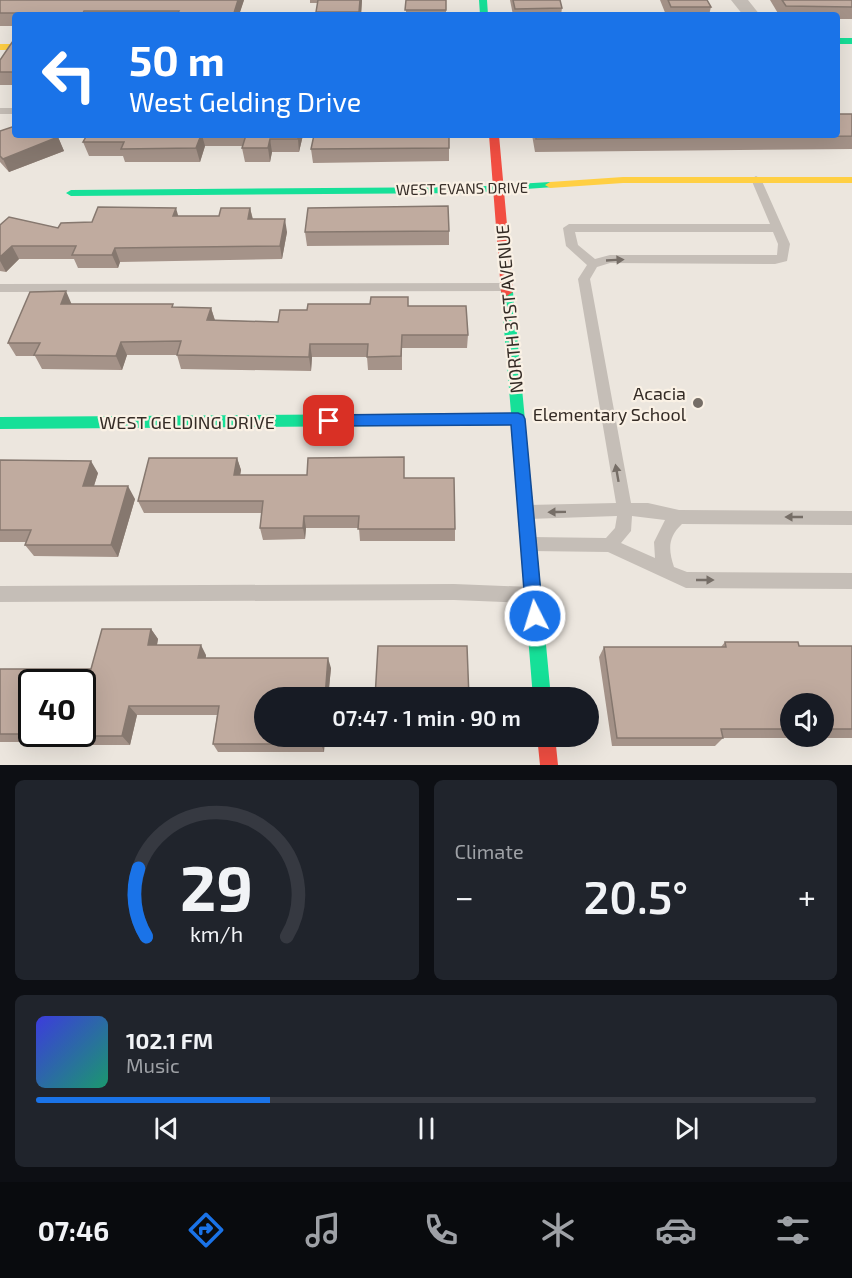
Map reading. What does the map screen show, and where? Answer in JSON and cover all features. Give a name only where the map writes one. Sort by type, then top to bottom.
[{"type":"street","points":[[739,0],[749,12]]},
{"type":"street","name":"NORTH 31ST AVENUE","points":[[494,138],[541,687]]},
{"type":"street","name":"WEST EVANS DRIVE","points":[[71,192],[498,189],[623,180],[852,180]]},
{"type":"street","name":"WEST GELDING DRIVE","points":[[0,423],[518,419]]},
{"type":"street","points":[[547,747],[549,765]]},
{"type":"lane","points":[[609,545],[623,531],[625,510],[584,279],[593,264],[610,259],[775,260],[783,258],[784,244],[756,179]]},
{"type":"lane","points":[[593,264],[572,246],[569,228],[777,228]]},
{"type":"lane","points":[[0,288],[507,287]]},
{"type":"lane","points":[[526,512],[648,510],[679,517],[852,518]]},
{"type":"lane","points":[[668,573],[662,557],[661,543],[664,528],[679,517]]},
{"type":"lane","points":[[528,544],[609,545],[686,580],[852,581]]},
{"type":"lane","points":[[0,594],[454,592],[533,595]]},
{"type":"building","points":[[0,0],[238,0],[234,12],[0,13]]},
{"type":"building","points":[[318,0],[360,0],[359,12],[316,12]]},
{"type":"building","points":[[406,0],[446,0],[446,10],[405,10]]},
{"type":"building","points":[[513,0],[560,0],[562,8],[515,9]]},
{"type":"building","points":[[668,0],[707,0],[711,7],[671,7]]},
{"type":"building","points":[[782,0],[852,0],[852,7],[786,6]]},
{"type":"building","points":[[12,42],[12,72],[0,72],[0,60]]},
{"type":"building","points":[[840,114],[852,114],[852,136],[840,136]]},
{"type":"building","points":[[12,127],[12,138],[56,138],[3,159],[0,156],[0,131]]},
{"type":"building","points":[[85,138],[200,138],[196,148],[121,149],[124,142],[83,142]]},
{"type":"building","points":[[245,138],[298,138],[270,139],[268,148],[242,148]]},
{"type":"building","points":[[313,138],[449,138],[449,148],[311,149]]},
{"type":"building","points":[[536,138],[641,138],[536,139]]},
{"type":"building","points":[[448,206],[449,231],[305,232],[308,208]]},
{"type":"building","points":[[98,207],[176,208],[173,216],[219,216],[221,208],[250,208],[248,219],[285,219],[280,246],[115,248],[112,255],[72,255],[76,246],[12,246],[0,257],[0,225],[9,217],[58,228],[61,223],[92,222]]},
{"type":"building","points":[[66,291],[61,304],[173,304],[172,307],[211,308],[207,320],[278,322],[280,310],[307,310],[308,304],[370,304],[371,297],[408,297],[408,306],[466,306],[468,335],[402,335],[401,356],[367,357],[368,344],[310,344],[309,357],[177,355],[181,341],[121,342],[116,356],[34,355],[40,343],[8,343],[30,292]]},
{"type":"building","points":[[404,457],[404,478],[454,478],[455,529],[358,529],[359,516],[304,516],[303,528],[260,528],[263,501],[138,501],[149,458],[237,458],[234,475],[307,475],[308,458]]},
{"type":"building","points":[[0,460],[91,461],[83,486],[128,486],[111,545],[25,545],[31,530],[0,530]]},
{"type":"building","points":[[102,629],[151,629],[148,645],[201,645],[198,658],[328,658],[326,687],[254,687],[254,744],[213,744],[219,706],[129,706],[122,736],[96,736],[96,669],[91,669]]},
{"type":"building","points":[[725,642],[798,642],[799,646],[852,646],[852,729],[834,729],[834,693],[780,693],[780,729],[721,729],[723,738],[617,738],[604,647],[726,647]]},
{"type":"building","points":[[378,646],[467,646],[469,687],[376,687]]},
{"type":"building","points":[[0,669],[18,669],[18,734],[0,734]]},
{"type":"traffic: fast","points":[[483,0],[484,12]]},
{"type":"traffic: fast","points":[[840,41],[852,41]]},
{"type":"traffic: fast","points":[[71,193],[469,190],[550,185]]},
{"type":"traffic: fast","points":[[507,292],[541,687]]},
{"type":"traffic: fast","points":[[0,423],[518,419]]},
{"type":"traffic: slow","points":[[0,47],[12,47]]},
{"type":"traffic: slow","points":[[550,185],[623,180],[852,180]]},
{"type":"traffic: jam","points":[[494,138],[507,292]]},
{"type":"traffic: jam","points":[[547,747],[549,765]]},
{"type":"place","name":"Acacia Elementary School","points":[[698,403]]},
{"type":"route","points":[[329,421],[518,419],[535,616]]}]
